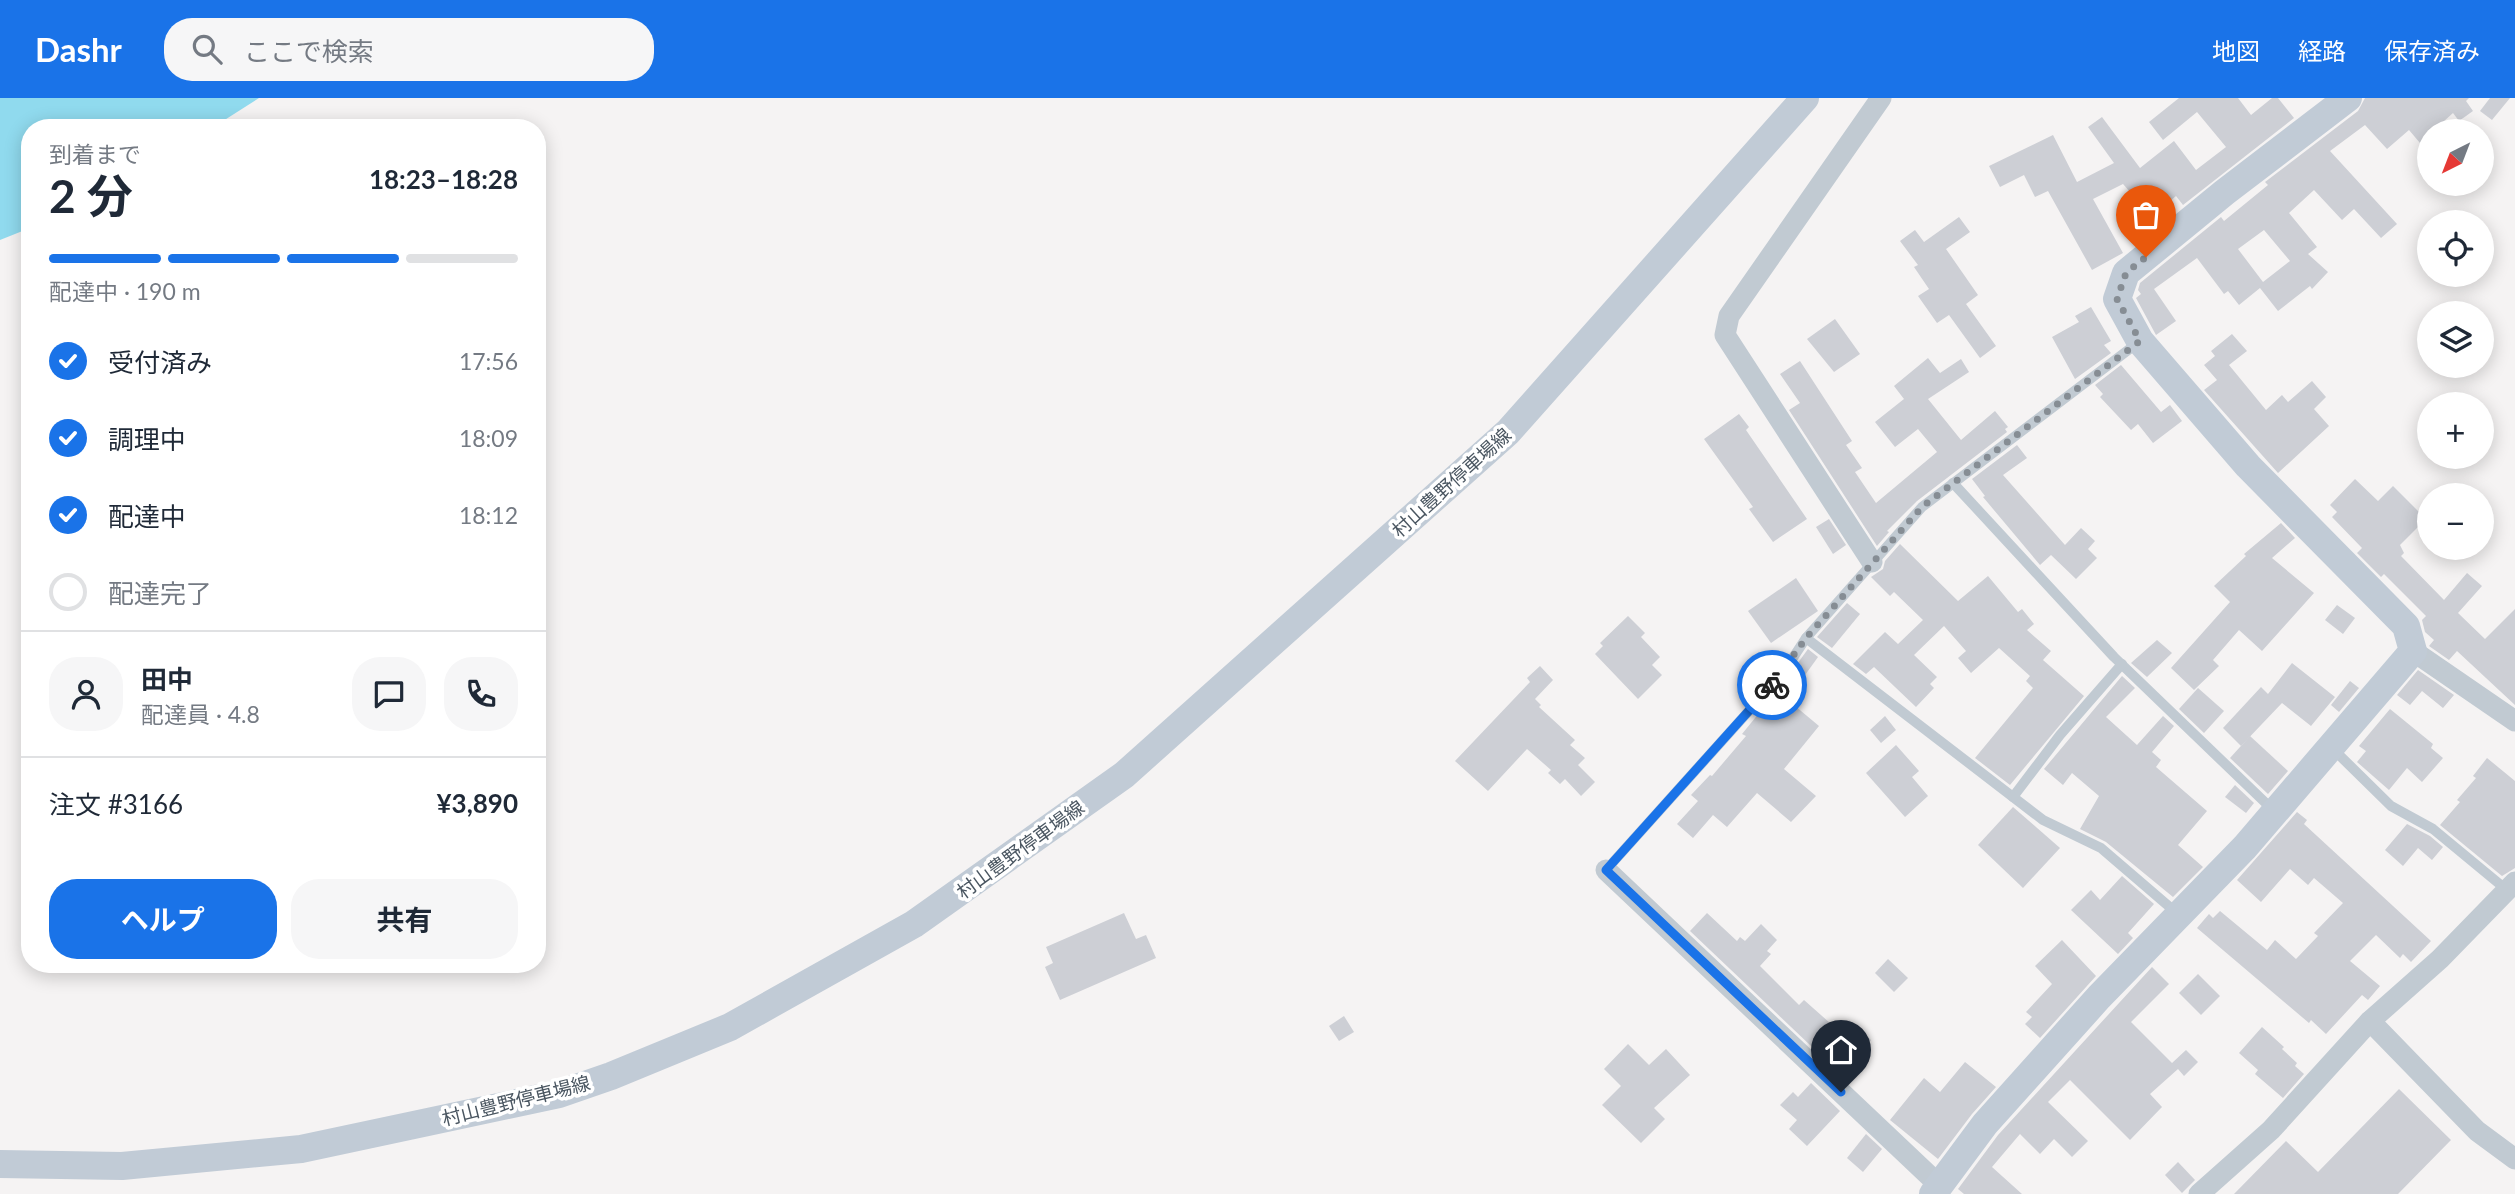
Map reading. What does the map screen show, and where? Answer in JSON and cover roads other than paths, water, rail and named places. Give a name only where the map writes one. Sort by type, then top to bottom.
[{"type":"main road","name":"村山豊野停車場線","points":[[0,1164],[121,1166],[301,1149],[559,1094],[611,1076],[730,1027],[914,924],[1124,775],[1508,432],[1805,98]]},
{"type":"main road","points":[[1936,1189],[1985,1124],[2099,997],[2276,813],[2413,651],[2406,626],[2248,466],[2140,341],[2117,299],[2126,273],[2225,192],[2348,98]]},
{"type":"street","points":[[1872,562],[1724,335],[1729,316],[1881,98]]},
{"type":"street","points":[[2413,651],[2515,721]]},
{"type":"street","points":[[1606,870],[1936,1189]]},
{"type":"street","points":[[2199,1194],[2271,1130],[2370,1021],[2440,959],[2512,886]]},
{"type":"street","points":[[2370,1021],[2477,1132],[2515,1159]]},
{"type":"lane","points":[[1606,870],[1783,673],[1806,638],[1922,507],[2140,341]]},
{"type":"lane","points":[[1953,483],[2122,664],[2276,813]]},
{"type":"lane","points":[[1806,638],[2043,820],[2101,848],[2179,915]]},
{"type":"lane","points":[[2013,797],[2060,735],[2122,664]]},
{"type":"lane","points":[[2332,747],[2391,806],[2433,829],[2512,886]]},
{"type":"water","points":[[0,98],[259,98],[226,119],[21,119],[21,232],[0,240]]}]
